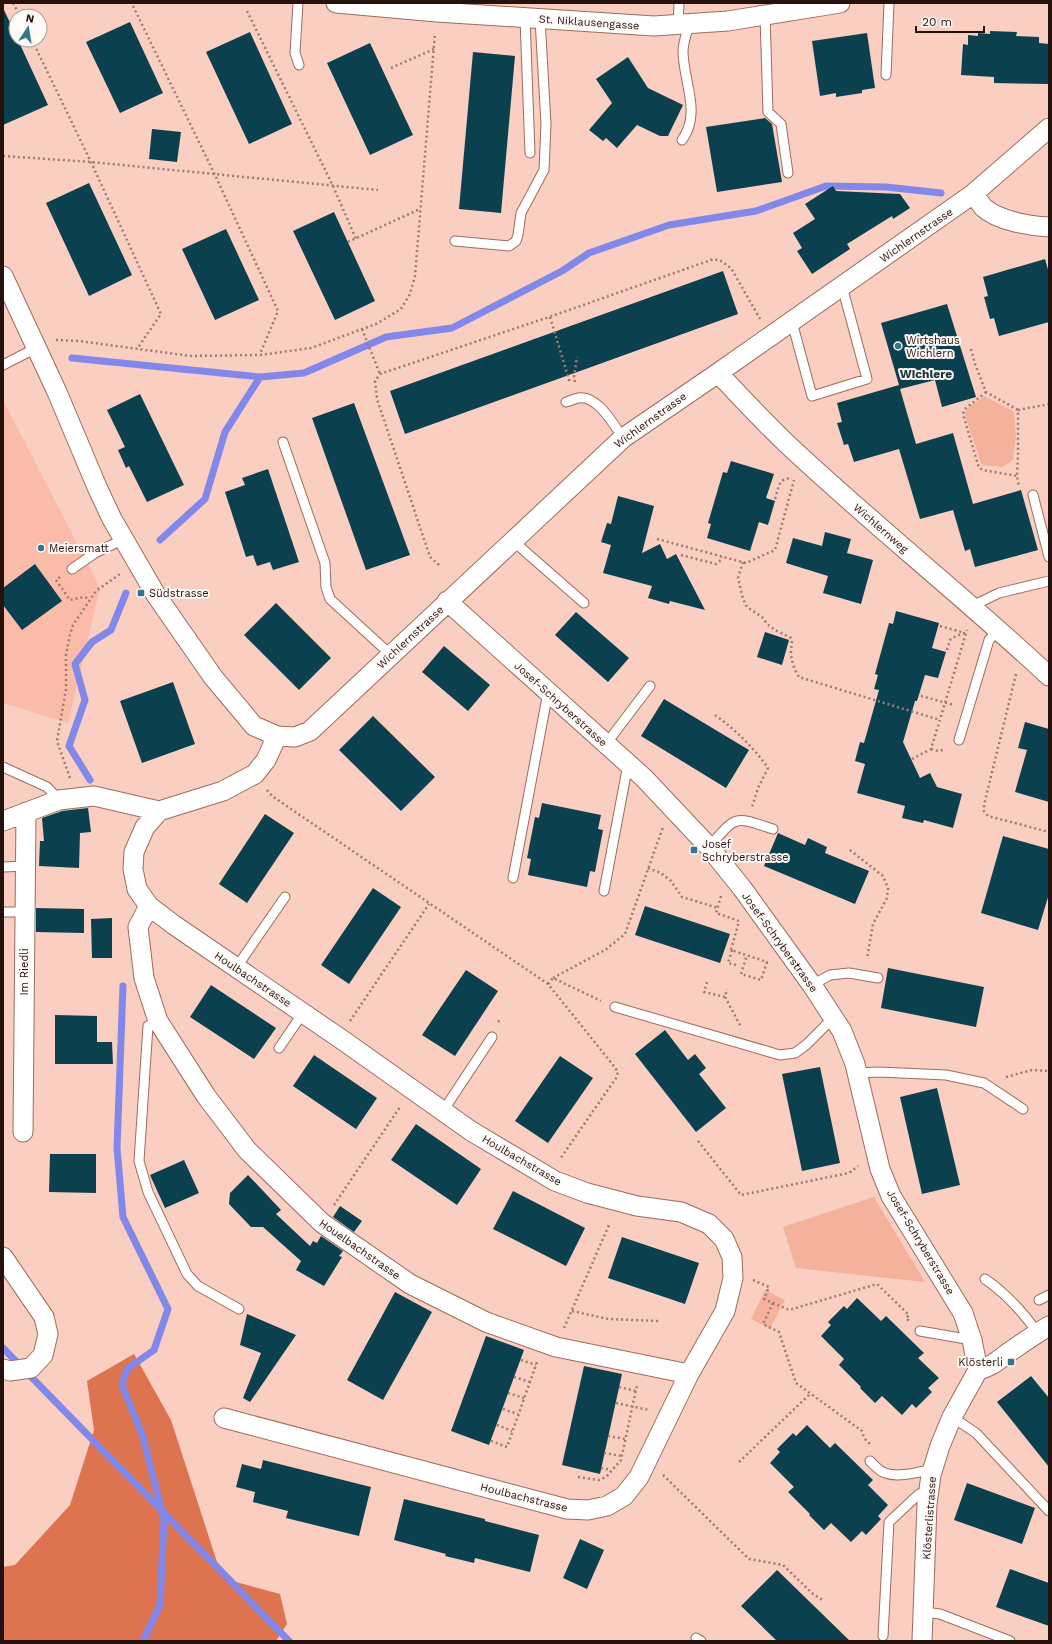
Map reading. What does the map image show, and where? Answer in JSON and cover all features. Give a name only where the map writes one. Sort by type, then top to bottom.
[{"type":"street","name":"St. Niklausengasse","points":[[336,3],[438,15],[532,18],[654,26],[728,21],[840,3]]},
{"type":"street","name":"Wichlernstrasse","points":[[277,736],[295,736],[310,731],[512,540],[623,438],[792,322],[973,194],[1049,128]]},
{"type":"street","points":[[973,194],[984,208],[1005,218],[1019,224],[1049,227]]},
{"type":"street","points":[[3,276],[44,344],[57,392],[97,487],[124,539],[156,595],[212,677],[254,726],[277,736]]},
{"type":"street","name":"Wichlernweg","points":[[718,373],[785,442],[852,503],[972,606],[1049,676]]},
{"type":"street","name":"Josef-Schryberstrasse","points":[[447,601],[644,778],[674,812],[709,847],[742,888],[812,985],[842,1031],[855,1064],[880,1169],[891,1196],[963,1313],[972,1340],[978,1370]]},
{"type":"street","name":"Houlbachstrasse","points":[[224,1418],[567,1509],[588,1510],[607,1506],[624,1496],[639,1477],[689,1374],[725,1311],[733,1278],[732,1257],[724,1239],[708,1224],[681,1212],[637,1206],[587,1193],[555,1181],[471,1131],[303,1013],[174,926],[149,906],[137,889],[133,869],[134,852],[145,827],[160,811],[223,791],[255,774],[266,760],[277,736]]},
{"type":"street","points":[[3,821],[68,799],[94,796],[160,811]]},
{"type":"street","name":"Im Riedli","points":[[23,1132],[26,812]]},
{"type":"street","name":"Houelbachstrasse","points":[[149,906],[138,927],[144,978],[158,1021],[206,1096],[247,1150],[322,1223],[410,1284],[486,1322],[556,1347],[689,1374]]},
{"type":"street","points":[[3,1257],[44,1318],[48,1334],[43,1355],[31,1368],[10,1371],[3,1369]]},
{"type":"street","points":[[978,1370],[992,1365],[1043,1329]]},
{"type":"street","name":"Klösterlistrasse","points":[[922,1641],[929,1496],[933,1469],[940,1446],[952,1417],[978,1370]]},
{"type":"lane","points":[[298,3],[295,53],[299,65]]},
{"type":"lane","points":[[678,3],[683,24],[683,51],[691,104],[691,122],[688,132],[682,140]]},
{"type":"lane","points":[[886,75],[889,3]]},
{"type":"lane","points":[[765,15],[768,112],[781,124],[788,173]]},
{"type":"lane","points":[[530,153],[532,18]]},
{"type":"lane","points":[[455,242],[509,246],[516,241],[521,213],[544,170],[546,124],[532,18]]},
{"type":"lane","points":[[792,322],[812,396],[867,379],[842,286]]},
{"type":"lane","points":[[3,365],[44,344]]},
{"type":"lane","points":[[566,402],[580,398],[591,401],[601,407],[623,438]]},
{"type":"lane","points":[[283,442],[325,563],[326,587],[330,599],[391,655]]},
{"type":"lane","points":[[1033,495],[1049,557]]},
{"type":"lane","points":[[72,569],[95,553],[124,539]]},
{"type":"lane","points":[[512,540],[584,603]]},
{"type":"lane","points":[[972,606],[999,593],[1049,581]]},
{"type":"lane","points":[[959,740],[989,640],[999,630]]},
{"type":"lane","points":[[606,744],[650,686]]},
{"type":"lane","points":[[513,878],[548,692]]},
{"type":"lane","points":[[604,891],[628,764]]},
{"type":"lane","points":[[3,767],[68,799]]},
{"type":"lane","points":[[709,847],[735,820],[749,821],[773,829]]},
{"type":"lane","points":[[3,867],[25,866]]},
{"type":"lane","points":[[236,968],[285,897]]},
{"type":"lane","points":[[3,912],[25,912]]},
{"type":"lane","points":[[812,985],[830,975],[849,973],[878,978]]},
{"type":"lane","points":[[615,1007],[780,1054],[795,1053],[806,1045],[833,1018]]},
{"type":"lane","points":[[278,1048],[303,1013]]},
{"type":"lane","points":[[158,1021],[148,1026],[139,1161],[148,1192],[187,1274],[198,1286],[239,1309]]},
{"type":"lane","points":[[443,1111],[492,1037]]},
{"type":"lane","points":[[857,1073],[879,1072],[946,1075],[984,1083],[1023,1109]]},
{"type":"lane","points":[[985,1279],[1004,1293],[1028,1319],[1043,1329]]},
{"type":"lane","points":[[1038,1300],[1049,1295]]},
{"type":"lane","points":[[920,1331],[972,1340]]},
{"type":"lane","points":[[952,1417],[976,1433],[1049,1512]]},
{"type":"lane","points":[[870,1461],[883,1472],[892,1474],[913,1473],[933,1469]]},
{"type":"lane","points":[[883,1636],[890,1522],[919,1494],[929,1496]]},
{"type":"lane","points":[[924,1612],[940,1614],[1010,1641]]},
{"type":"path","points":[[133,6],[215,175],[278,311],[260,355]]},
{"type":"path","points":[[247,11],[333,186],[356,239]]},
{"type":"path","points":[[44,344],[62,339],[190,356],[260,355],[311,348],[376,324],[400,309],[410,294],[415,276],[438,15]]},
{"type":"path","points":[[36,48],[92,162],[161,314],[138,349]]},
{"type":"path","points":[[391,68],[434,49]]},
{"type":"path","points":[[3,156],[92,162],[378,190]]},
{"type":"path","points":[[348,242],[420,209]]},
{"type":"path","points":[[438,565],[430,557],[378,399],[375,381],[380,374],[550,317],[714,259],[721,261],[731,268],[764,325]]},
{"type":"path","points":[[550,317],[571,386],[580,384]]},
{"type":"path","points":[[362,330],[380,374]]},
{"type":"path","points":[[971,349],[986,392],[1018,410],[1049,404]]},
{"type":"path","points":[[576,385],[574,377],[577,357]]},
{"type":"path","points":[[986,392],[965,409],[964,414],[979,468],[982,470],[1017,476]]},
{"type":"path","points":[[1018,410],[1017,476],[1019,487],[1033,495]]},
{"type":"path","points":[[658,539],[746,563],[775,550],[795,478],[785,478],[781,480],[775,499]]},
{"type":"path","points":[[681,555],[716,564],[722,557]]},
{"type":"path","points":[[743,562],[738,578],[743,599],[748,607],[762,617],[766,624],[791,638],[792,662],[798,677],[940,720]]},
{"type":"path","points":[[72,569],[56,580],[70,600],[84,597],[90,599]]},
{"type":"path","points":[[68,799],[57,741],[66,689],[66,655],[70,634],[73,625],[96,591],[121,574]]},
{"type":"path","points":[[940,626],[966,633]]},
{"type":"path","points":[[912,759],[931,748],[968,628]]},
{"type":"path","points":[[947,650],[950,640],[956,636],[966,633]]},
{"type":"path","points":[[1014,668],[1016,674],[984,805],[984,811],[988,816],[1049,832]]},
{"type":"path","points":[[921,696],[969,709]]},
{"type":"path","points":[[715,715],[732,728],[768,768],[758,788],[749,821]]},
{"type":"path","points":[[263,784],[272,796],[548,984],[618,1072],[616,1078],[555,1165]]},
{"type":"path","points":[[548,984],[553,978],[605,950],[625,934],[665,820],[674,812]]},
{"type":"path","points":[[850,850],[884,876],[888,888],[887,898],[874,924],[864,976]]},
{"type":"path","points":[[648,868],[661,873],[671,881],[682,896],[718,908]]},
{"type":"path","points":[[721,898],[716,913],[739,921],[728,963],[736,965]]},
{"type":"path","points":[[347,1025],[429,904]]},
{"type":"path","points":[[732,950],[747,955],[767,962],[761,980],[741,974],[747,955]]},
{"type":"path","points":[[553,978],[615,1007]]},
{"type":"path","points":[[707,982],[704,992],[725,998]]},
{"type":"path","points":[[727,989],[725,998],[744,1033],[742,1044]]},
{"type":"path","points":[[984,1083],[1032,1070],[1049,1071]]},
{"type":"path","points":[[330,1211],[398,1110]]},
{"type":"path","points":[[698,1141],[741,1195],[849,1173],[859,1166]]},
{"type":"path","points":[[565,1327],[609,1225]]},
{"type":"path","points":[[747,1278],[769,1288],[764,1299],[789,1310],[877,1284],[902,1309]]},
{"type":"path","points":[[773,1303],[763,1324],[779,1332],[796,1383],[862,1431],[864,1438],[879,1452],[870,1461]]},
{"type":"path","points":[[572,1311],[608,1319],[659,1321]]},
{"type":"path","points":[[491,1441],[507,1447],[536,1365],[521,1360]]},
{"type":"path","points":[[514,1377],[530,1382]]},
{"type":"path","points":[[578,1477],[599,1480],[606,1477],[621,1460],[636,1390],[620,1387]]},
{"type":"path","points":[[508,1393],[524,1398]]},
{"type":"path","points":[[739,1462],[810,1393]]},
{"type":"path","points":[[616,1403],[670,1414]]},
{"type":"path","points":[[503,1408],[518,1414]]},
{"type":"path","points":[[497,1425],[512,1431]]},
{"type":"path","points":[[608,1436],[625,1439]]},
{"type":"path","points":[[604,1453],[622,1456]]},
{"type":"path","points":[[644,1466],[662,1474],[749,1559],[783,1565],[813,1594],[824,1601]]},
{"type":"path","points":[[601,1468],[612,1470]]},
{"type":"shaded area","points":[[984,396],[1013,411],[1014,413],[1016,435],[1013,460],[1002,467],[983,465],[981,463],[965,415],[967,409]]},
{"type":"shaded area","name":"Meiersmatt","points":[[3,400],[100,588],[68,723],[3,703]]},
{"type":"shaded area","points":[[874,1197],[925,1282],[796,1268],[783,1227]]},
{"type":"shaded area","points":[[765,1290],[785,1300],[770,1329],[751,1319]]},
{"type":"shaded area","points":[[134,1354],[171,1420],[217,1562],[236,1582],[280,1594],[287,1624],[276,1641],[3,1641],[3,1567],[15,1565],[70,1505],[94,1430],[87,1381]]},
{"type":"building","points":[[3,8],[8,18],[8,48],[22,48],[48,105],[3,125]]},
{"type":"building","points":[[130,22],[163,93],[120,113],[86,42]]},
{"type":"building","points":[[990,31],[1017,32],[1016,36],[1039,37],[1039,43],[1049,44],[1049,84],[994,83],[994,77],[961,75],[963,44],[968,45],[968,35],[978,36],[978,33],[990,34]]},
{"type":"building","points":[[250,32],[292,124],[249,144],[206,52]]},
{"type":"building","points":[[867,33],[875,88],[862,90],[862,93],[836,97],[836,93],[820,96],[812,41]]},
{"type":"building","points":[[370,43],[413,135],[370,155],[327,63]]},
{"type":"building","points":[[473,52],[515,56],[501,213],[459,209]]},
{"type":"building","points":[[628,57],[648,88],[683,105],[668,136],[660,136],[637,125],[617,148],[606,138],[603,141],[589,130],[612,103],[596,79]]},
{"type":"building","points":[[765,118],[772,124],[782,182],[717,192],[706,127]]},
{"type":"building","points":[[152,129],[181,132],[177,162],[149,159]]},
{"type":"building","points":[[89,183],[132,275],[89,296],[46,203]]},
{"type":"building","points":[[833,186],[836,191],[900,194],[910,208],[893,219],[892,216],[847,244],[850,249],[812,274],[797,251],[802,248],[793,233],[815,219],[805,204]]},
{"type":"building","points":[[334,212],[375,301],[335,320],[293,231]]},
{"type":"building","points":[[226,229],[259,300],[215,320],[182,249]]},
{"type":"building","points":[[1045,259],[1049,273],[1049,322],[999,336],[994,318],[990,319],[984,297],[988,296],[983,277]]},
{"type":"building","points":[[723,271],[738,314],[405,434],[390,391]]},
{"type":"building","points":[[947,304],[976,397],[942,407],[935,380],[900,389],[916,444],[953,433],[973,504],[1021,490],[1038,550],[975,567],[970,549],[965,551],[953,510],[920,519],[899,449],[854,462],[848,444],[844,445],[837,423],[842,422],[837,403],[899,385],[881,323]]},
{"type":"building","points":[[140,394],[184,485],[147,502],[129,466],[126,468],[118,450],[125,447],[107,410]]},
{"type":"building","points":[[354,403],[410,555],[366,570],[312,418]]},
{"type":"building","points":[[731,461],[774,474],[766,498],[775,501],[768,525],[759,522],[750,551],[707,538],[711,524],[708,523],[723,472],[727,473]]},
{"type":"building","points":[[268,469],[299,562],[273,570],[270,562],[257,566],[253,555],[246,557],[225,492],[245,485],[242,478]]},
{"type":"building","points":[[618,496],[654,506],[642,553],[660,544],[667,559],[676,554],[705,610],[670,601],[669,604],[648,598],[652,586],[603,573],[611,545],[601,542],[607,523],[611,524]]},
{"type":"building","points":[[825,532],[851,539],[847,553],[873,560],[861,604],[823,593],[828,576],[786,563],[793,538],[822,546]]},
{"type":"building","points":[[35,564],[62,601],[22,630],[3,605],[3,588]]},
{"type":"building","points":[[276,603],[331,658],[299,690],[244,635]]},
{"type":"building","points":[[896,611],[939,623],[932,648],[946,652],[938,678],[925,675],[917,701],[915,701],[903,742],[920,778],[930,773],[937,787],[962,794],[953,828],[924,820],[923,823],[902,818],[905,806],[857,793],[865,764],[855,761],[860,742],[864,743],[879,690],[874,689],[878,675],[875,674],[889,623],[893,624]]},
{"type":"building","points":[[576,612],[629,658],[608,682],[555,635]]},
{"type":"building","points":[[765,632],[789,640],[782,665],[757,657]]},
{"type":"building","points":[[444,646],[490,685],[468,711],[422,672]]},
{"type":"building","points":[[173,682],[195,744],[142,763],[120,701]]},
{"type":"building","points":[[664,699],[749,750],[726,788],[641,736]]},
{"type":"building","points":[[373,716],[435,777],[401,811],[339,750]]},
{"type":"building","points":[[1025,722],[1049,729],[1049,802],[1015,792],[1027,750],[1018,748]]},
{"type":"building","points":[[542,803],[601,815],[598,829],[603,830],[595,872],[590,871],[587,887],[528,875],[531,859],[527,858],[535,817],[539,818]]},
{"type":"building","points":[[88,808],[91,832],[80,833],[79,868],[39,866],[40,841],[44,841],[42,818],[62,811]]},
{"type":"building","points":[[265,814],[294,833],[247,903],[219,884]]},
{"type":"building","points":[[778,833],[805,845],[808,838],[827,847],[825,853],[869,871],[855,904],[764,866]]},
{"type":"building","points":[[1003,836],[1049,849],[1049,894],[1038,930],[981,913]]},
{"type":"building","points":[[373,888],[401,907],[349,984],[321,965]]},
{"type":"building","points":[[645,906],[730,934],[720,963],[635,935]]},
{"type":"building","points":[[36,908],[84,909],[84,933],[36,932]]},
{"type":"building","points":[[112,918],[112,958],[92,958],[91,919]]},
{"type":"building","points":[[888,968],[984,987],[976,1027],[881,1008]]},
{"type":"building","points":[[466,970],[498,991],[455,1056],[422,1035]]},
{"type":"building","points":[[211,985],[276,1028],[254,1059],[190,1017]]},
{"type":"building","points":[[55,1015],[97,1016],[97,1042],[112,1042],[113,1064],[55,1064]]},
{"type":"building","points":[[665,1030],[688,1060],[695,1054],[706,1068],[699,1074],[726,1108],[696,1132],[635,1054]]},
{"type":"building","points":[[314,1055],[377,1098],[356,1129],[293,1086]]},
{"type":"building","points":[[560,1056],[593,1078],[548,1143],[515,1121]]},
{"type":"building","points":[[820,1067],[840,1163],[802,1171],[782,1074]]},
{"type":"building","points":[[937,1088],[960,1185],[922,1194],[900,1097]]},
{"type":"building","points":[[416,1124],[481,1169],[457,1205],[391,1160]]},
{"type":"building","points":[[50,1154],[96,1154],[96,1193],[49,1192]]},
{"type":"building","points":[[184,1160],[199,1193],[165,1208],[150,1175]]},
{"type":"building","points":[[248,1175],[281,1210],[276,1214],[310,1246],[313,1241],[317,1243],[321,1236],[343,1251],[339,1256],[342,1257],[324,1286],[296,1270],[301,1261],[263,1227],[251,1227],[229,1204],[230,1193]]},
{"type":"building","points":[[513,1191],[585,1228],[566,1266],[493,1229]]},
{"type":"building","points":[[340,1206],[362,1221],[354,1232],[333,1217]]},
{"type":"building","points":[[622,1237],[699,1263],[685,1304],[608,1278]]},
{"type":"building","points":[[395,1292],[432,1312],[383,1400],[347,1380]]},
{"type":"building","points":[[857,1298],[881,1321],[886,1316],[924,1353],[918,1358],[939,1378],[928,1388],[932,1392],[916,1408],[912,1404],[902,1415],[882,1396],[875,1403],[839,1365],[844,1359],[821,1336],[831,1325],[828,1322],[844,1306],[847,1309]]},
{"type":"building","points":[[247,1314],[296,1335],[250,1402],[243,1398],[261,1353],[240,1345]]},
{"type":"building","points":[[486,1336],[524,1350],[489,1445],[451,1431]]},
{"type":"building","points":[[584,1366],[622,1374],[600,1474],[562,1465]]},
{"type":"building","points":[[1031,1376],[1049,1398],[1049,1467],[997,1402]]},
{"type":"building","points":[[807,1425],[830,1448],[835,1443],[873,1480],[868,1485],[888,1505],[878,1516],[881,1519],[866,1535],[862,1531],[851,1542],[831,1523],[824,1530],[788,1492],[794,1487],[770,1463],[780,1452],[777,1449],[793,1433],[796,1436]]},
{"type":"building","points":[[263,1460],[371,1487],[359,1536],[286,1518],[288,1511],[253,1502],[255,1492],[236,1487],[242,1464],[261,1469]]},
{"type":"building","points":[[967,1483],[1035,1508],[1022,1544],[954,1520]]},
{"type":"building","points":[[404,1499],[485,1519],[485,1521],[539,1535],[530,1572],[475,1558],[474,1563],[445,1556],[446,1554],[394,1540]]},
{"type":"building","points":[[580,1539],[604,1550],[587,1589],[563,1578]]},
{"type":"building","points":[[1010,1569],[1049,1583],[1049,1626],[996,1607]]},
{"type":"building","points":[[777,1570],[850,1641],[777,1641],[741,1606]]},
{"type":"waterway","points":[[72,358],[260,377],[304,373],[386,337],[452,328],[562,271],[589,253],[669,225],[756,211],[826,186],[886,187],[941,193]]},
{"type":"waterway","points":[[160,540],[205,499],[225,432],[260,377]]},
{"type":"waterway","points":[[90,780],[69,746],[85,700],[75,664],[92,642],[111,630],[126,593]]},
{"type":"waterway","points":[[123,986],[117,1148],[123,1217],[168,1309],[154,1350],[127,1369],[122,1385],[143,1437],[164,1520],[160,1605],[143,1641]]},
{"type":"waterway","points":[[3,1348],[289,1641]]},
{"type":"place","name":"Wirtshaus Wichlern","points":[[898,346]]},
{"type":"place","name":"Meiersmatt","points":[[41,548]]},
{"type":"place","name":"Südstrasse","points":[[141,593]]},
{"type":"place","name":"Josef Schryberstrasse","points":[[694,850]]},
{"type":"place","name":"Klösterli","points":[[1011,1362]]},
{"type":"district","name":"Wichlere","points":[[926,374]]}]
